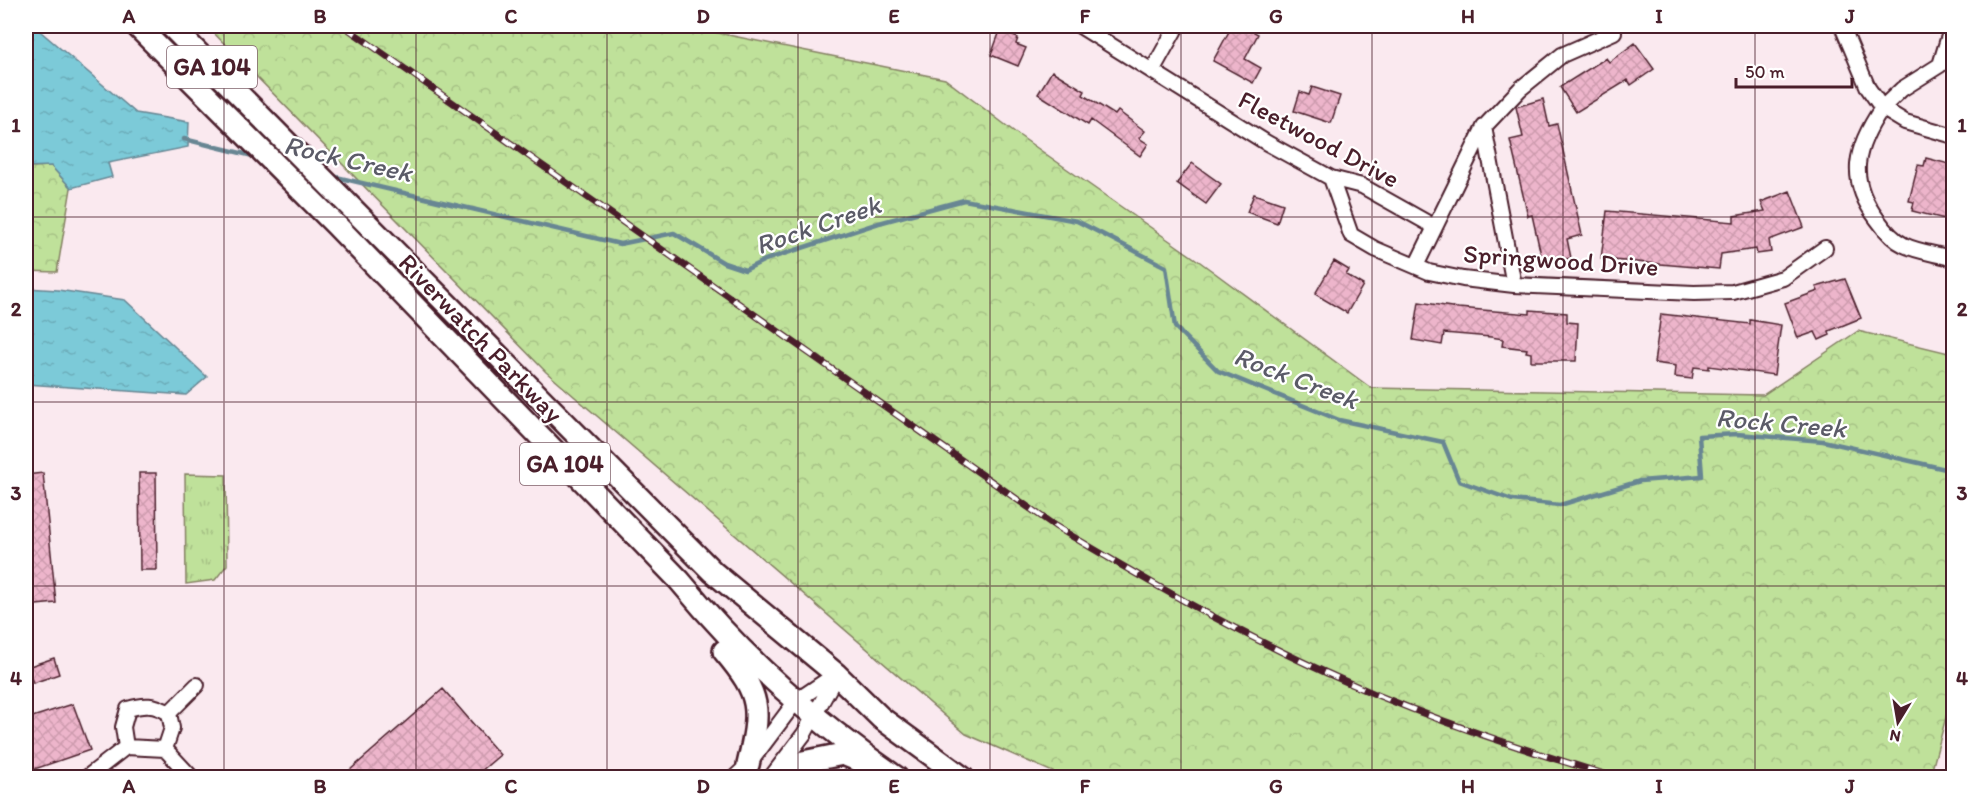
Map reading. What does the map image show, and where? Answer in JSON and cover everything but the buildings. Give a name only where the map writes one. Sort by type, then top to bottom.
[{"type":"main road","name":"Riverwatch Parkway","points":[[137,26],[336,225],[679,580],[720,630],[758,669],[814,718],[897,777]]},
{"type":"main road","name":"Riverwatch Parkway","points":[[171,26],[636,497],[713,572],[836,674]]},
{"type":"main road","points":[[608,509],[650,570],[726,653],[752,687],[758,724],[741,771]]},
{"type":"main road","name":"GA 104","points":[[836,674],[881,718],[963,777]]},
{"type":"main road","points":[[777,777],[803,762],[843,754],[897,777]]},
{"type":"street","points":[[1080,26],[1152,71],[1177,26]]},
{"type":"street","points":[[1842,26],[1868,88],[1882,108],[1905,122],[1953,136]]},
{"type":"street","points":[[1952,26],[1941,65],[1902,89],[1882,108],[1859,152],[1857,174],[1864,199],[1879,223],[1898,242],[1953,259]]},
{"type":"street","points":[[1416,266],[1484,127],[1520,88],[1562,55],[1614,32]]},
{"type":"street","name":"Fleetwood Drive","points":[[1152,71],[1267,143],[1331,178],[1362,186],[1435,227]]},
{"type":"street","points":[[1484,127],[1514,285]]},
{"type":"street","name":"Springwood Drive","points":[[1331,178],[1351,235],[1375,249],[1441,274],[1514,285],[1694,293],[1733,292],[1783,278],[1825,248]]},
{"type":"street","points":[[741,771],[796,701],[836,674]]},
{"type":"street","points":[[771,777],[814,718],[836,674]]},
{"type":"street","points":[[168,713],[197,685]]},
{"type":"street","points":[[126,747],[123,728],[128,709],[142,704],[158,707],[168,713],[172,728],[165,749]]},
{"type":"street","points":[[86,777],[126,747],[165,749],[192,777]]},
{"type":"green space","points":[[207,26],[684,26],[945,79],[1020,136],[1200,262],[1371,388],[1763,395],[1858,331],[1953,354],[1953,691],[1930,777],[1064,777],[966,734],[546,372]]},
{"type":"green space","points":[[51,166],[71,188],[57,272],[26,271],[26,167]]},
{"type":"green space","points":[[185,474],[226,475],[227,565],[215,580],[186,584]]},
{"type":"water","points":[[26,26],[34,26],[136,113],[189,122],[188,147],[108,163],[112,177],[71,188],[51,166],[26,167]]},
{"type":"water","points":[[26,288],[58,290],[125,300],[207,377],[186,395],[26,384]]},
{"type":"waterway","name":"Rock Creek","points":[[184,139],[257,157]]},
{"type":"waterway","name":"Rock Creek","points":[[332,176],[620,244],[674,233],[724,263],[745,270],[765,260],[879,223],[964,200],[1077,221],[1166,267],[1175,327],[1218,371],[1339,420],[1443,442],[1459,481],[1512,500],[1560,505],[1640,481],[1702,476],[1699,436],[1737,434],[1823,441],[1954,471]]},
{"type":"railway","points":[[344,26],[1055,526],[1163,589],[1309,665],[1413,710],[1548,757],[1617,778]]}]
